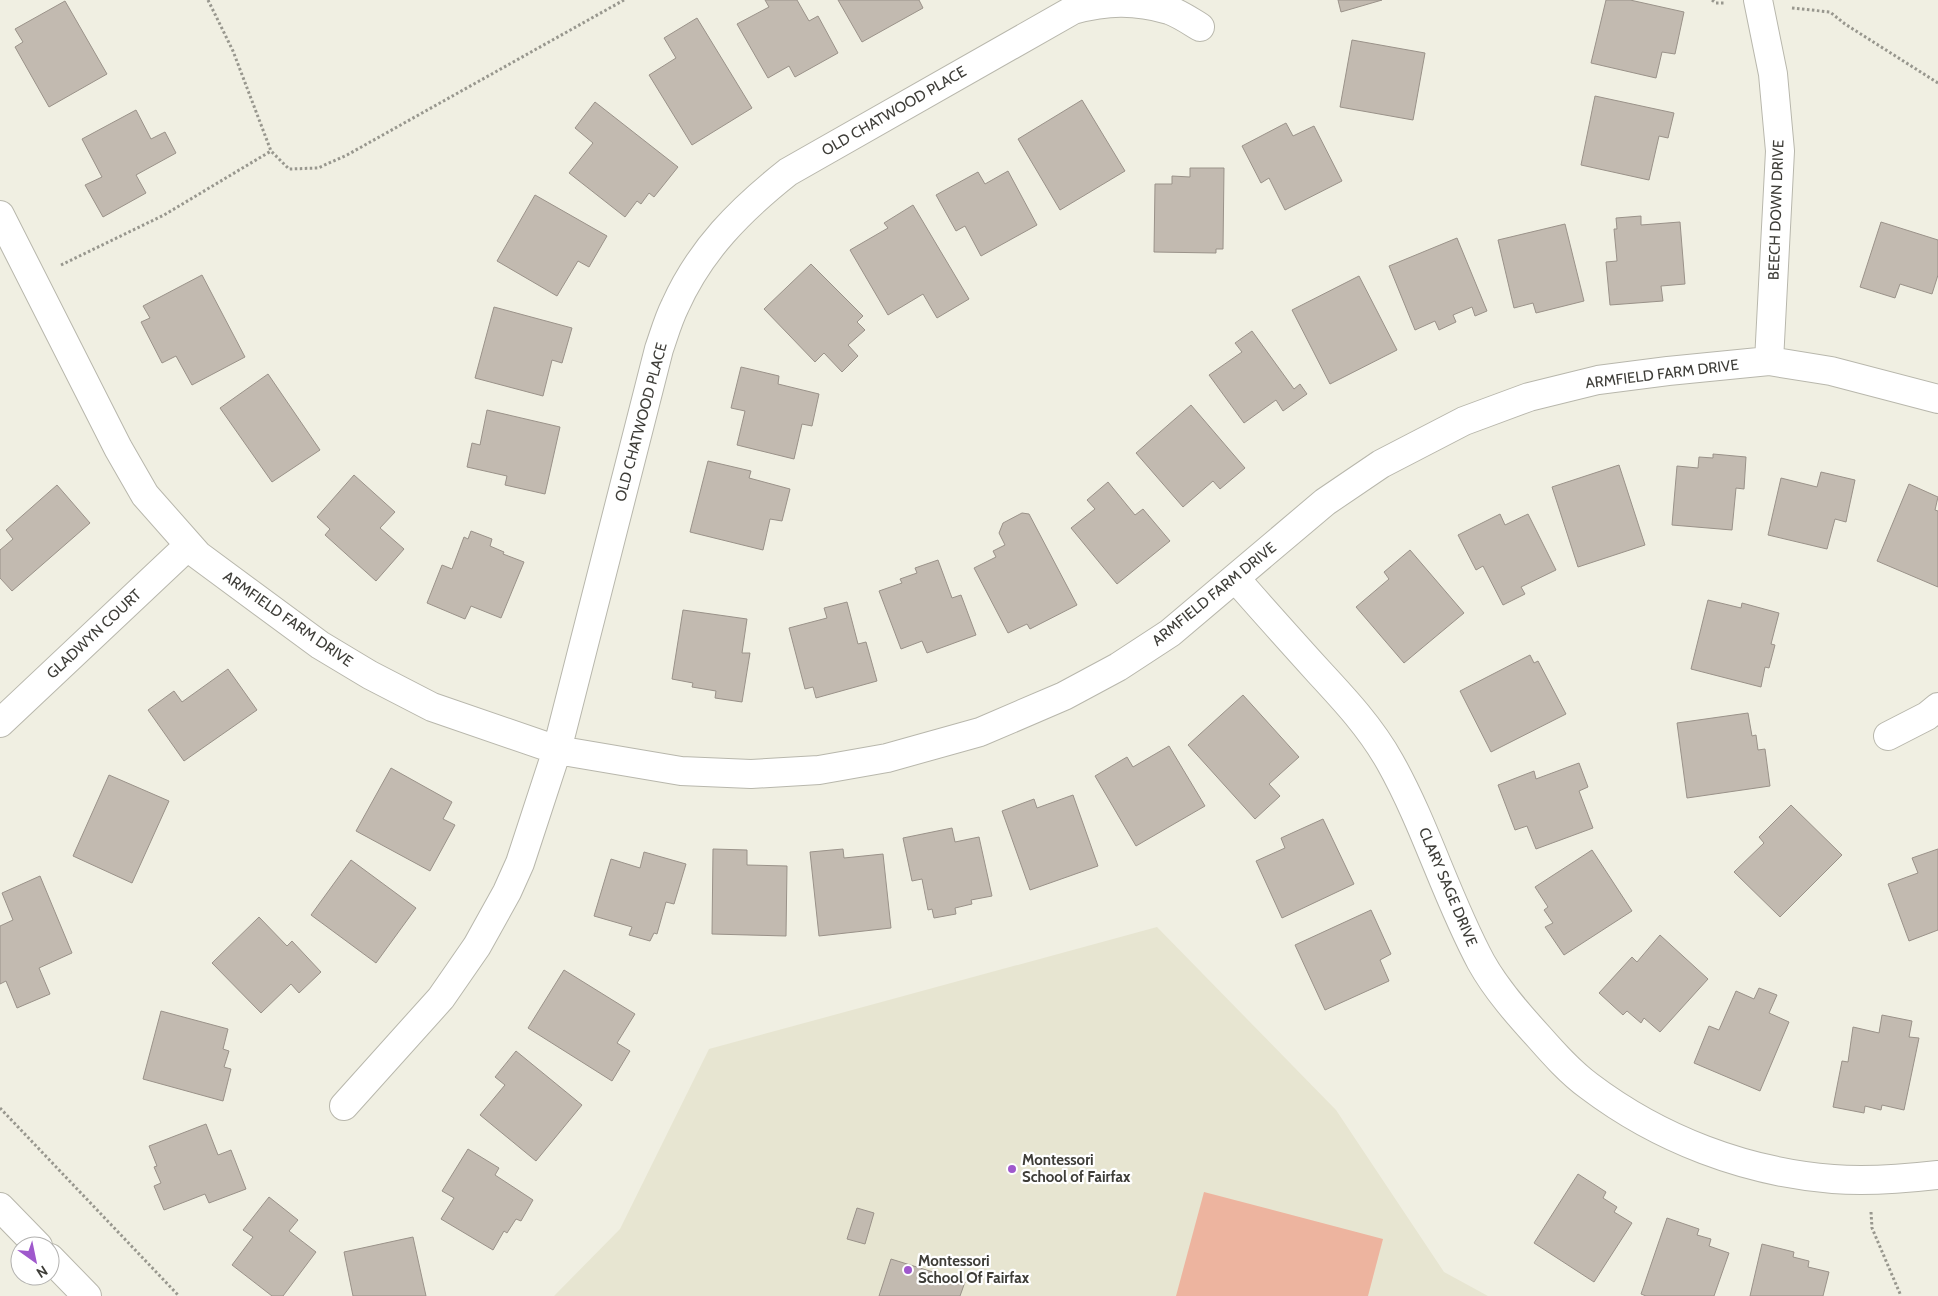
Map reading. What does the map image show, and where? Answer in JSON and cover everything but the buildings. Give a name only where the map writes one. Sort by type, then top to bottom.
[{"type":"street","name":"OLD CHATWOOD PLACE","points":[[344,1106],[441,998],[477,946],[507,892],[520,863],[557,750],[658,349],[675,306],[697,265],[723,230],[755,198],[788,172],[1072,10],[1103,2],[1136,2],[1170,10],[1200,27]]},
{"type":"street","name":"BEECH DOWN DRIVE","points":[[1759,3],[1773,74],[1780,151],[1770,361]]},
{"type":"street","name":"ARMFIELD FARM DRIVE","points":[[0,215],[118,448],[145,495],[188,546],[198,555],[320,645],[370,676],[432,707],[557,750],[681,771],[750,774],[819,770],[887,758],[980,732],[1064,696],[1118,667],[1170,632],[1236,579],[1325,502],[1382,464],[1464,421],[1529,397],[1598,380],[1770,361],[1831,371],[1938,399]]},
{"type":"street","name":"GLADWYN COURT","points":[[0,723],[188,546]]},
{"type":"street","name":"CLARY SAGE DRIVE","points":[[1236,579],[1361,718],[1390,761],[1421,824],[1456,913],[1482,965],[1517,1014],[1558,1058],[1588,1085],[1639,1119],[1712,1154],[1773,1171],[1833,1180],[1897,1180],[1938,1175]]},
{"type":"street","points":[[1888,736],[1927,716],[1938,707]]},
{"type":"street","points":[[0,1207],[28,1236]]},
{"type":"street","points":[[60,1268],[87,1296]]},
{"type":"path","points":[[208,0],[233,51],[271,151],[289,168],[318,168],[347,155],[624,0]]},
{"type":"path","points":[[1712,0],[1716,2],[1759,3],[1830,12],[1845,24],[1938,83]]},
{"type":"path","points":[[33,279],[164,215],[271,151]]},
{"type":"path","points":[[0,1108],[179,1296]]},
{"type":"path","points":[[1868,1180],[1872,1228],[1901,1296]]},
{"type":"shaded area","name":"Montessori School of Fairfax","points":[[1157,927],[1336,1110],[1444,1272],[1488,1296],[554,1296],[620,1229],[709,1049]]},
{"type":"shaded area","points":[[1204,1192],[1383,1239],[1368,1296],[1176,1296]]},
{"type":"place","name":"Montessori School of Fairfax","points":[[1012,1169]]},
{"type":"place","name":"Montessori School Of Fairfax","points":[[908,1270]]}]
